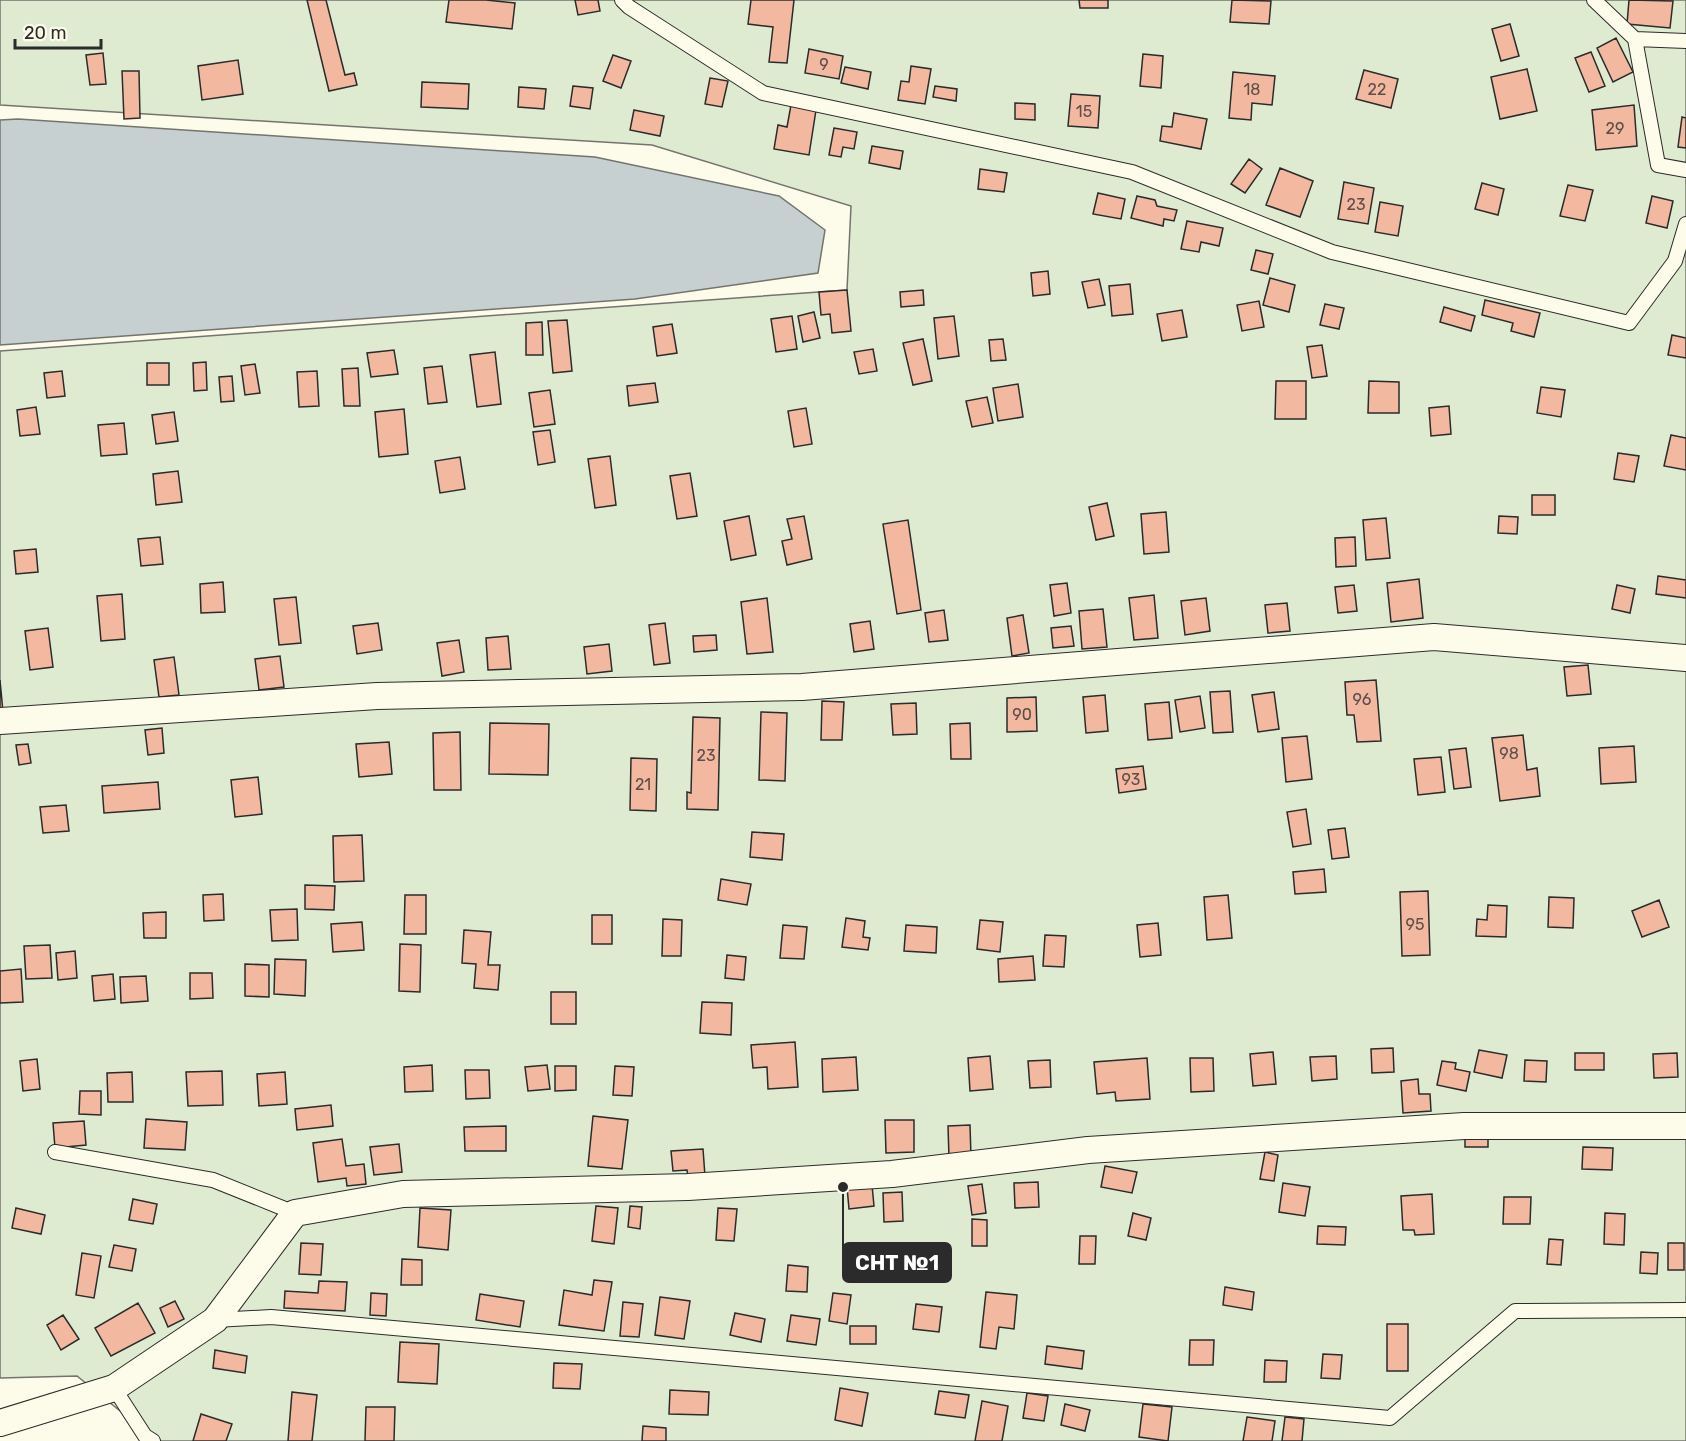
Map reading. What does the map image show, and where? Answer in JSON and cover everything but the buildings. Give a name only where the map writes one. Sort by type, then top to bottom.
[{"type":"street","points":[[0,721],[376,696],[802,687],[1434,637],[1686,658]]},
{"type":"street","points":[[0,1423],[114,1388],[214,1320],[295,1213],[403,1194],[688,1187],[892,1174],[1088,1150],[1464,1126],[1686,1126]]},
{"type":"lane","points":[[622,0],[629,7],[763,93],[1132,172],[1332,252],[1629,323],[1675,261],[1686,224]]},
{"type":"lane","points":[[1594,0],[1635,39],[1658,165],[1686,170]]},
{"type":"lane","points":[[1635,39],[1686,41]]},
{"type":"lane","points":[[55,1152],[213,1180],[295,1213]]},
{"type":"lane","points":[[214,1320],[271,1317],[1390,1418],[1515,1311],[1686,1310]]},
{"type":"lane","points":[[114,1388],[145,1436],[153,1441]]},
{"type":"green space","points":[[0,0],[1686,0],[1686,1441],[157,1441],[77,1376],[0,1378],[0,351],[847,290],[851,206],[652,145],[0,105]]},
{"type":"shaded area","points":[[18,119],[595,157],[779,196],[825,230],[818,273],[635,299],[0,345],[0,120]]},
{"type":"place","name":"СНТ №1","points":[[843,1187]]}]
